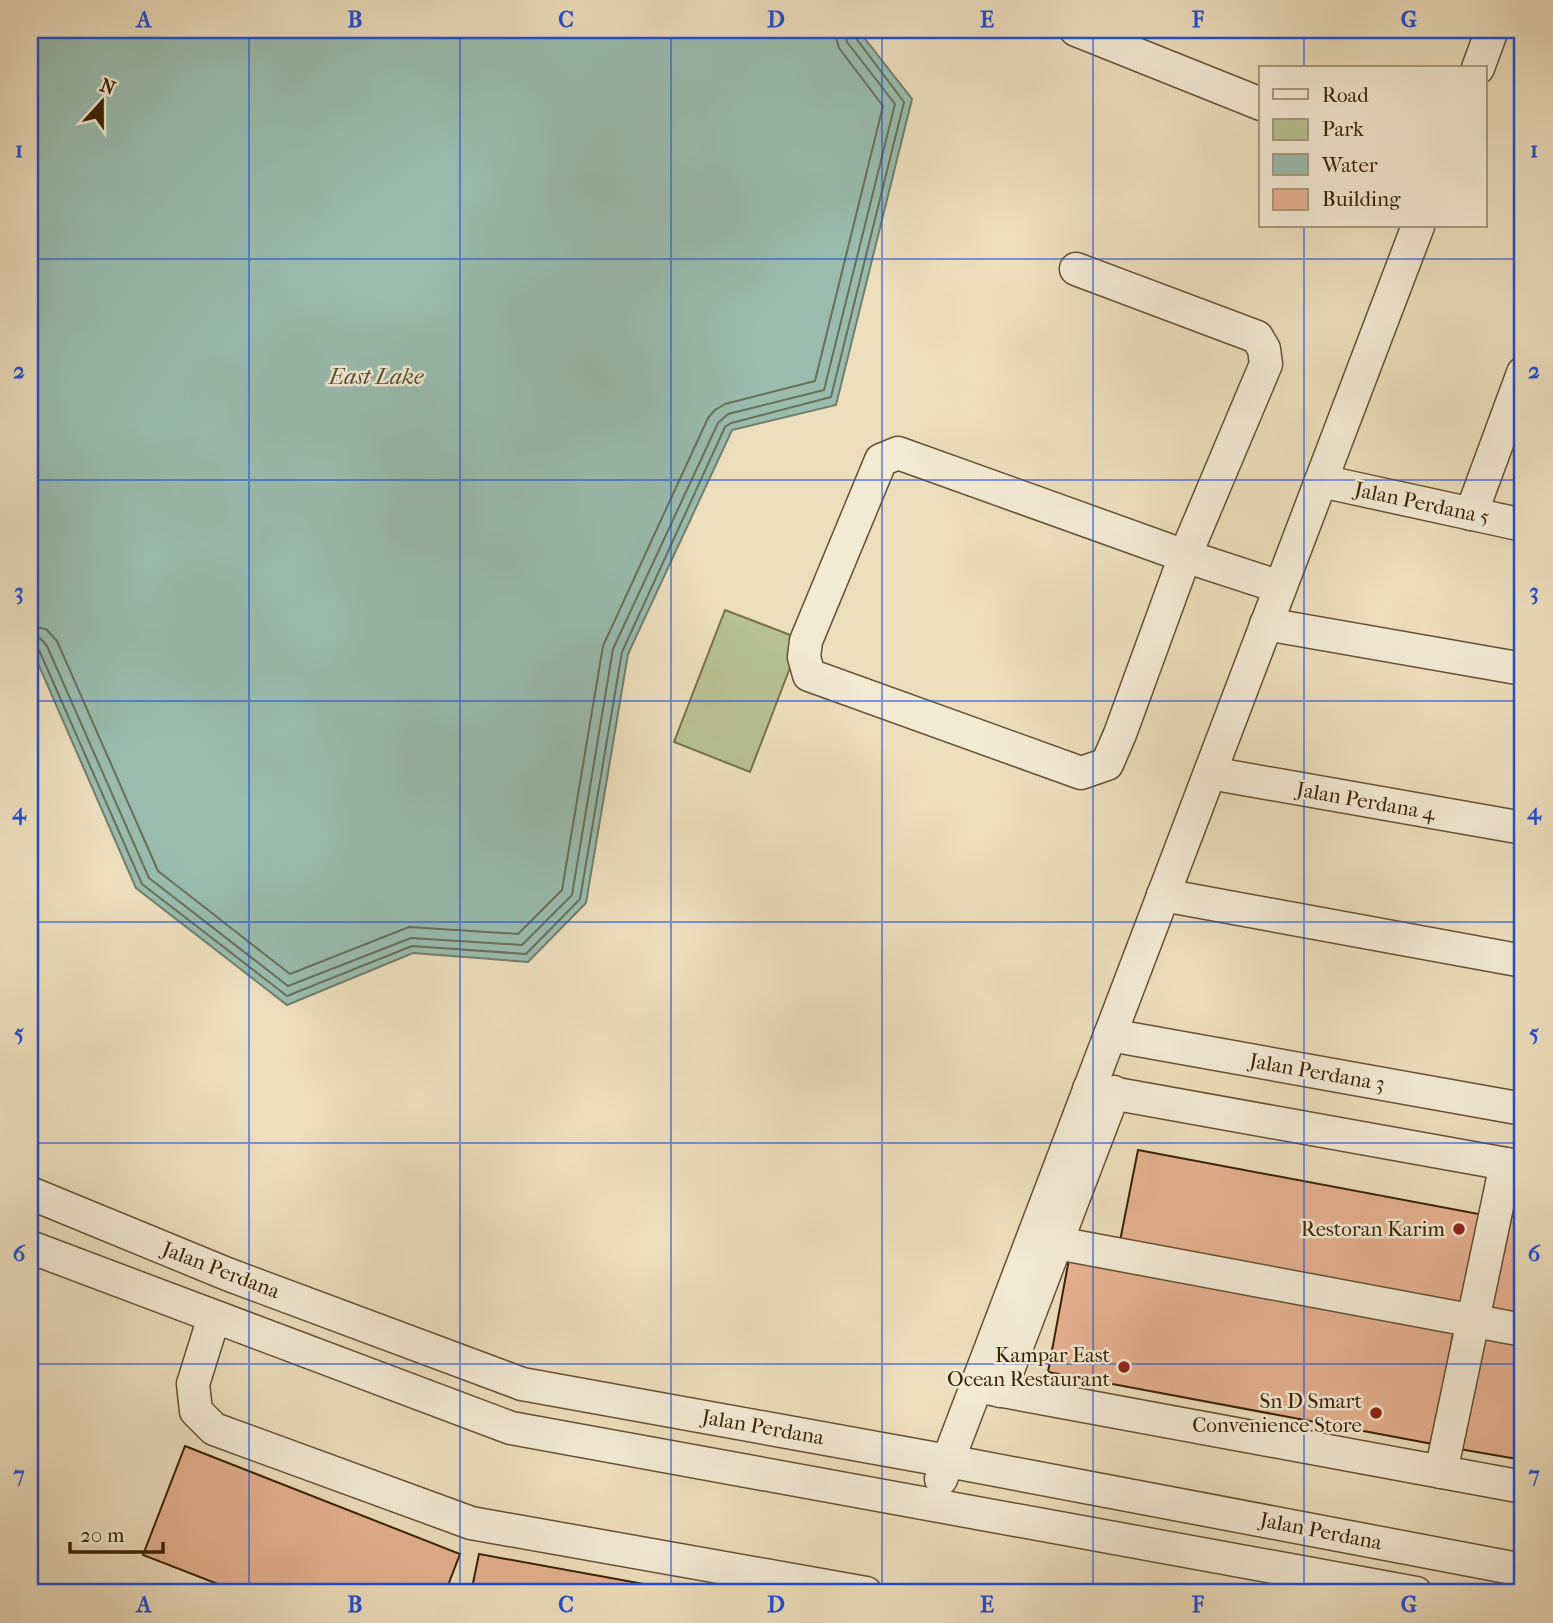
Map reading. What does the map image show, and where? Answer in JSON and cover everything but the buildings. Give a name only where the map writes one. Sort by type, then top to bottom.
[{"type":"street","points":[[1076,30],[1259,103]]},
{"type":"street","points":[[1479,66],[1492,30]]},
{"type":"street","points":[[932,1503],[948,1461],[988,1388],[1057,1243],[1101,1090],[1110,1035],[1417,228]]},
{"type":"street","points":[[1076,269],[1257,337],[1264,349],[1266,363],[1185,555],[1107,764],[1082,773],[809,675],[804,657],[806,640],[881,460],[898,453],[1185,555],[1280,587]]},
{"type":"street","points":[[1471,514],[1523,373]]},
{"type":"street","name":"Jalan Perdana 5","points":[[1321,481],[1523,525]]},
{"type":"street","points":[[1266,624],[1523,669]]},
{"type":"street","name":"Jalan Perdana 4","points":[[1210,773],[1523,828]]},
{"type":"street","points":[[1163,895],[1523,961]]},
{"type":"street","name":"Jalan Perdana 3","points":[[1110,1035],[1523,1109]]},
{"type":"street","points":[[1101,1090],[1514,1166],[1472,1321],[1441,1472]]},
{"type":"street","points":[[988,1388],[1101,1090]]},
{"type":"street","name":"Jalan Perdana","points":[[30,1193],[227,1274],[522,1384],[948,1461],[1523,1570]]},
{"type":"street","points":[[1057,1243],[1523,1330]]},
{"type":"street","name":"Jalan Perdana","points":[[30,1247],[511,1428],[932,1503],[1405,1592]]},
{"type":"street","points":[[214,1317],[193,1384],[197,1411],[214,1429],[471,1523],[866,1593]]},
{"type":"street","points":[[988,1388],[1523,1487]]},
{"type":"green space","points":[[725,610],[801,639],[750,772],[674,742]]},
{"type":"water","name":"East Lake","points":[[30,30],[858,30],[912,99],[836,405],[732,430],[628,654],[586,903],[528,962],[413,953],[287,1005],[136,888],[30,645]]},
{"type":"place","name":"Restoran Karim","points":[[1459,1229]]},
{"type":"place","name":"Kampar East Ocean Restaurant","points":[[1124,1367]]},
{"type":"place","name":"Sn D Smart Convenience Store","points":[[1376,1413]]}]
